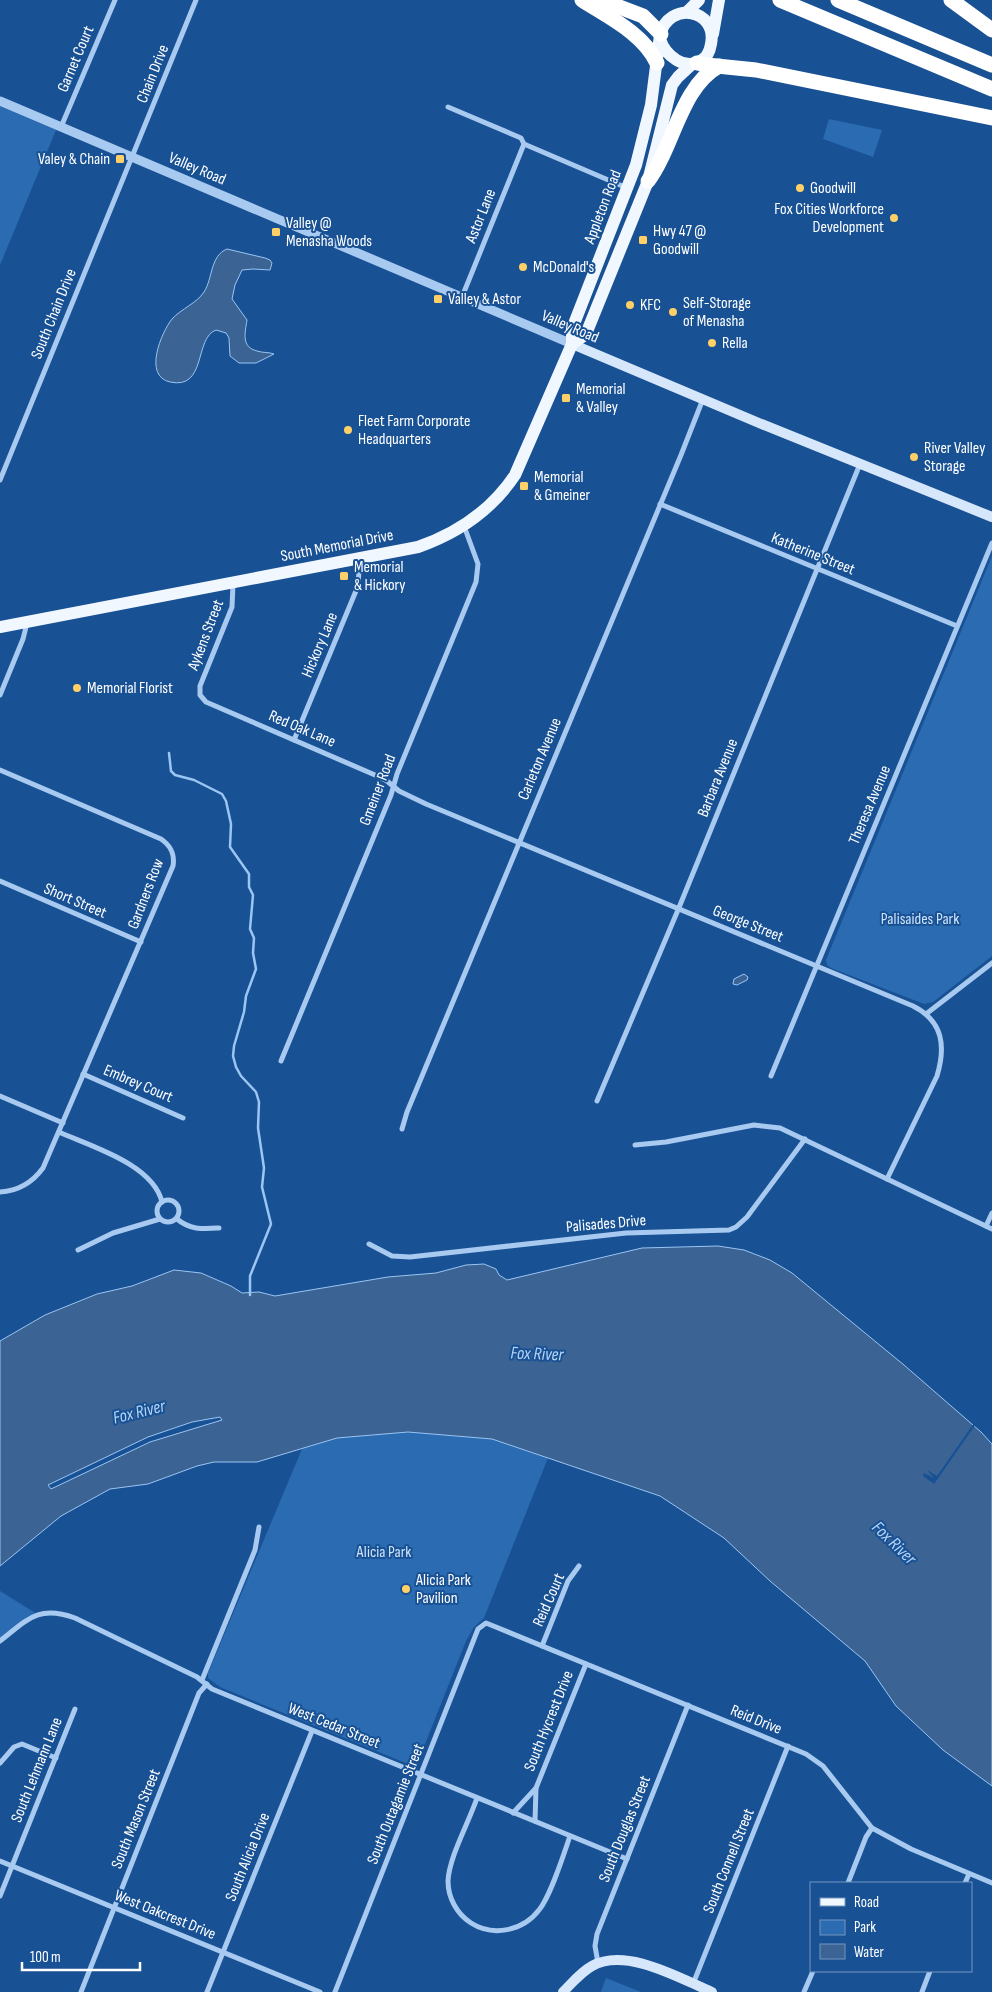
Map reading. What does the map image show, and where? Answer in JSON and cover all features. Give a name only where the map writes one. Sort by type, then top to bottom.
[{"type":"highway","points":[[582,0],[638,38],[650,50],[657,63]]},
{"type":"highway","points":[[601,0],[643,16],[660,36]]},
{"type":"highway","points":[[780,0],[992,89]]},
{"type":"highway","points":[[838,0],[992,65]]},
{"type":"highway","points":[[950,0],[992,30]]},
{"type":"highway","points":[[695,63],[756,70],[992,118]]},
{"type":"highway","points":[[648,181],[661,163],[684,108],[696,88],[708,72],[719,66]]},
{"type":"main road","points":[[686,12],[699,0]]},
{"type":"main road","points":[[712,42],[710,28],[705,20],[697,14],[686,12],[678,13],[671,17],[660,36],[663,47],[670,56],[682,63],[695,63],[707,55],[712,42],[719,0]]},
{"type":"main road","name":"Appleton Road","points":[[572,344],[572,328],[628,189],[645,133],[660,36]]},
{"type":"main road","name":"Appleton Road","points":[[572,344],[586,334],[648,181],[672,85],[678,77],[695,63]]},
{"type":"main road","name":"Valley Road","points":[[572,344],[992,518]]},
{"type":"main road","name":"South Memorial Drive","points":[[0,627],[418,547],[434,541],[464,526],[495,501],[515,475],[572,344]]},
{"type":"main road","points":[[563,1992],[590,1967],[598,1963],[618,1959],[632,1960],[712,1992]]},
{"type":"street","name":"Garnet Court","points":[[61,127],[115,0]]},
{"type":"street","name":"Chain Drive","points":[[132,158],[196,0]]},
{"type":"street","name":"Valley Road","points":[[0,101],[572,344]]},
{"type":"street","points":[[448,107],[521,138],[524,144],[628,189]]},
{"type":"street","name":"Astor Lane","points":[[462,297],[524,144]]},
{"type":"street","name":"South Chain Drive","points":[[0,480],[132,158]]},
{"type":"street","name":"Carleton Avenue","points":[[402,1129],[411,1103],[703,399]]},
{"type":"street","name":"Barbara Avenue","points":[[598,1101],[860,464]]},
{"type":"street","name":"Katherine Street","points":[[660,504],[957,626]]},
{"type":"street","name":"Gmeiner Road","points":[[281,1061],[476,582],[478,564],[464,526]]},
{"type":"street","name":"Theresa Avenue","points":[[770,1076],[992,544]]},
{"type":"street","name":"Hickory Lane","points":[[294,740],[358,586],[359,571],[356,559]]},
{"type":"street","name":"Aykens Street","points":[[200,696],[200,686],[232,607],[233,582]]},
{"type":"street","points":[[0,695],[23,639],[27,622]]},
{"type":"street","name":"Red Oak Lane","points":[[200,696],[206,702],[375,775],[394,786]]},
{"type":"street","name":"Gardners Row","points":[[0,770],[152,836],[170,846],[173,852],[173,866],[63,1123],[38,1176],[21,1187],[0,1192]]},
{"type":"street","name":"George Street","points":[[394,786],[409,797],[913,1006],[926,1014],[933,1021],[941,1038],[941,1064],[938,1076],[887,1178]]},
{"type":"street","name":"Short Street","points":[[0,882],[141,942]]},
{"type":"street","points":[[926,1014],[992,963]]},
{"type":"street","name":"Embrey Court","points":[[83,1074],[183,1118]]},
{"type":"street","points":[[0,1096],[63,1123]]},
{"type":"street","points":[[635,1145],[666,1142],[754,1125],[780,1128],[989,1228],[992,1213]]},
{"type":"street","points":[[59,1132],[125,1161],[150,1181],[162,1202]]},
{"type":"street","name":"Palisades Drive","points":[[369,1244],[392,1256],[401,1257],[626,1233],[729,1230],[748,1217],[805,1139]]},
{"type":"street","points":[[78,1250],[113,1233],[160,1219],[170,1223],[177,1219],[180,1212],[176,1202],[169,1200],[162,1202],[157,1208],[160,1219]]},
{"type":"street","points":[[177,1219],[193,1228],[219,1228]]},
{"type":"street","points":[[202,1680],[255,1550],[259,1526]]},
{"type":"street","name":"Reid Court","points":[[542,1646],[568,1582],[579,1566]]},
{"type":"street","name":"West Cedar Street","points":[[0,1641],[37,1614],[58,1613],[75,1618],[202,1680],[212,1689],[626,1859]]},
{"type":"street","name":"Reid Drive","points":[[481,1625],[493,1625],[788,1746],[812,1758],[823,1766],[872,1828],[911,1849],[992,1883]]},
{"type":"street","name":"South Outagamie Street","points":[[335,1992],[475,1636],[481,1625]]},
{"type":"street","name":"South Hycrest Drive","points":[[514,1813],[536,1788],[586,1664]]},
{"type":"street","name":"South Mason Street","points":[[81,1992],[199,1693],[206,1684]]},
{"type":"street","name":"South Douglas Street","points":[[598,1963],[595,1946],[596,1938],[688,1706]]},
{"type":"street","name":"South Lehmann Lane","points":[[0,1896],[75,1709]]},
{"type":"street","name":"South Alicia Drive","points":[[208,1992],[312,1730]]},
{"type":"street","points":[[0,1763],[14,1747],[22,1744],[56,1758]]},
{"type":"street","name":"South Connell Street","points":[[693,1984],[788,1746]]},
{"type":"street","name":"South Hycrest Drive","points":[[535,1821],[536,1788]]},
{"type":"street","points":[[477,1798],[451,1865],[448,1883],[458,1911],[468,1921],[482,1929],[508,1930],[522,1925],[534,1916],[543,1904],[570,1836]]},
{"type":"street","points":[[848,1882],[866,1837],[872,1828]]},
{"type":"street","name":"West Oakcrest Drive","points":[[0,1861],[320,1992]]},
{"type":"street","points":[[965,1882],[968,1874]]},
{"type":"street","points":[[804,1992],[813,1972]]},
{"type":"street","points":[[922,1992],[930,1972]]},
{"type":"green space","points":[[0,106],[56,130],[0,265]]},
{"type":"green space","points":[[829,119],[882,130],[873,157],[823,139]]},
{"type":"green space","name":"Palisaides Park","points":[[992,556],[992,956],[933,1002],[924,1004],[831,968],[827,965],[826,960]]},
{"type":"green space","name":"Alicia Park","points":[[408,1432],[492,1439],[548,1458],[484,1618],[474,1627],[466,1641],[417,1764],[413,1766],[220,1687],[208,1678],[208,1673],[302,1449],[337,1438]]},
{"type":"green space","points":[[0,1591],[37,1614],[0,1641]]},
{"type":"green space","points":[[606,1978],[641,1992],[601,1992]]},
{"type":"water","points":[[227,249],[265,258],[272,263],[270,270],[242,270],[235,285],[232,299],[247,320],[245,339],[248,346],[257,351],[274,354],[256,363],[239,363],[230,356],[229,338],[226,333],[216,330],[209,335],[199,362],[190,378],[182,382],[170,382],[162,378],[157,372],[157,353],[163,334],[172,319],[204,292],[215,262],[222,252]]},
{"type":"water","points":[[744,974],[748,977],[747,980],[737,985],[733,984],[734,979]]},
{"type":"water","name":"Fox River","points":[[718,1246],[744,1250],[770,1260],[792,1273],[904,1365],[981,1432],[992,1444],[992,1786],[943,1750],[896,1706],[865,1661],[770,1581],[724,1538],[660,1496],[492,1439],[408,1432],[337,1438],[257,1462],[214,1462],[197,1466],[148,1484],[110,1489],[61,1516],[0,1566],[0,1341],[45,1315],[97,1294],[132,1286],[174,1270],[201,1273],[242,1293],[259,1292],[275,1296],[388,1277],[436,1273],[466,1265],[484,1264],[496,1269],[499,1275],[507,1280],[642,1248]],"holes":[[[220,1417],[222,1420],[150,1442],[51,1489],[48,1485],[148,1437],[192,1422]]]},
{"type":"pier","points":[[974,1423],[976,1424],[934,1484],[923,1476],[924,1473],[934,1478],[927,1470],[937,1476]]},
{"type":"waterway","points":[[169,753],[171,771],[175,775],[194,780],[222,794],[226,801],[231,824],[230,847],[249,874],[249,887],[253,895],[250,929],[254,938],[253,953],[256,969],[246,996],[233,1056],[241,1076],[256,1092],[259,1102],[258,1128],[264,1168],[262,1187],[271,1224],[250,1276],[250,1295]]},
{"type":"place","name":"Valey & Chain","points":[[120,159]]},
{"type":"place","name":"Goodwill","points":[[800,188]]},
{"type":"place","name":"Fox Cities Workforce Development","points":[[894,218]]},
{"type":"place","name":"Valley @ Menasha Woods","points":[[276,232]]},
{"type":"place","name":"Hwy 47 @ Goodwill","points":[[643,240]]},
{"type":"place","name":"McDonald's","points":[[523,267]]},
{"type":"place","name":"Valley & Astor","points":[[438,299]]},
{"type":"place","name":"KFC","points":[[630,305]]},
{"type":"place","name":"Self-Storage of Menasha","points":[[673,312]]},
{"type":"place","name":"Rella","points":[[712,343]]},
{"type":"place","name":"Memorial & Valley","points":[[566,398]]},
{"type":"place","name":"Fleet Farm Corporate Headquarters","points":[[348,430]]},
{"type":"place","name":"River Valley Storage","points":[[914,457]]},
{"type":"place","name":"Memorial & Gmeiner","points":[[524,486]]},
{"type":"place","name":"Memorial & Hickory","points":[[344,576]]},
{"type":"place","name":"Memorial Florist","points":[[77,688]]},
{"type":"place","name":"Alicia Park Pavilion","points":[[406,1589]]}]
